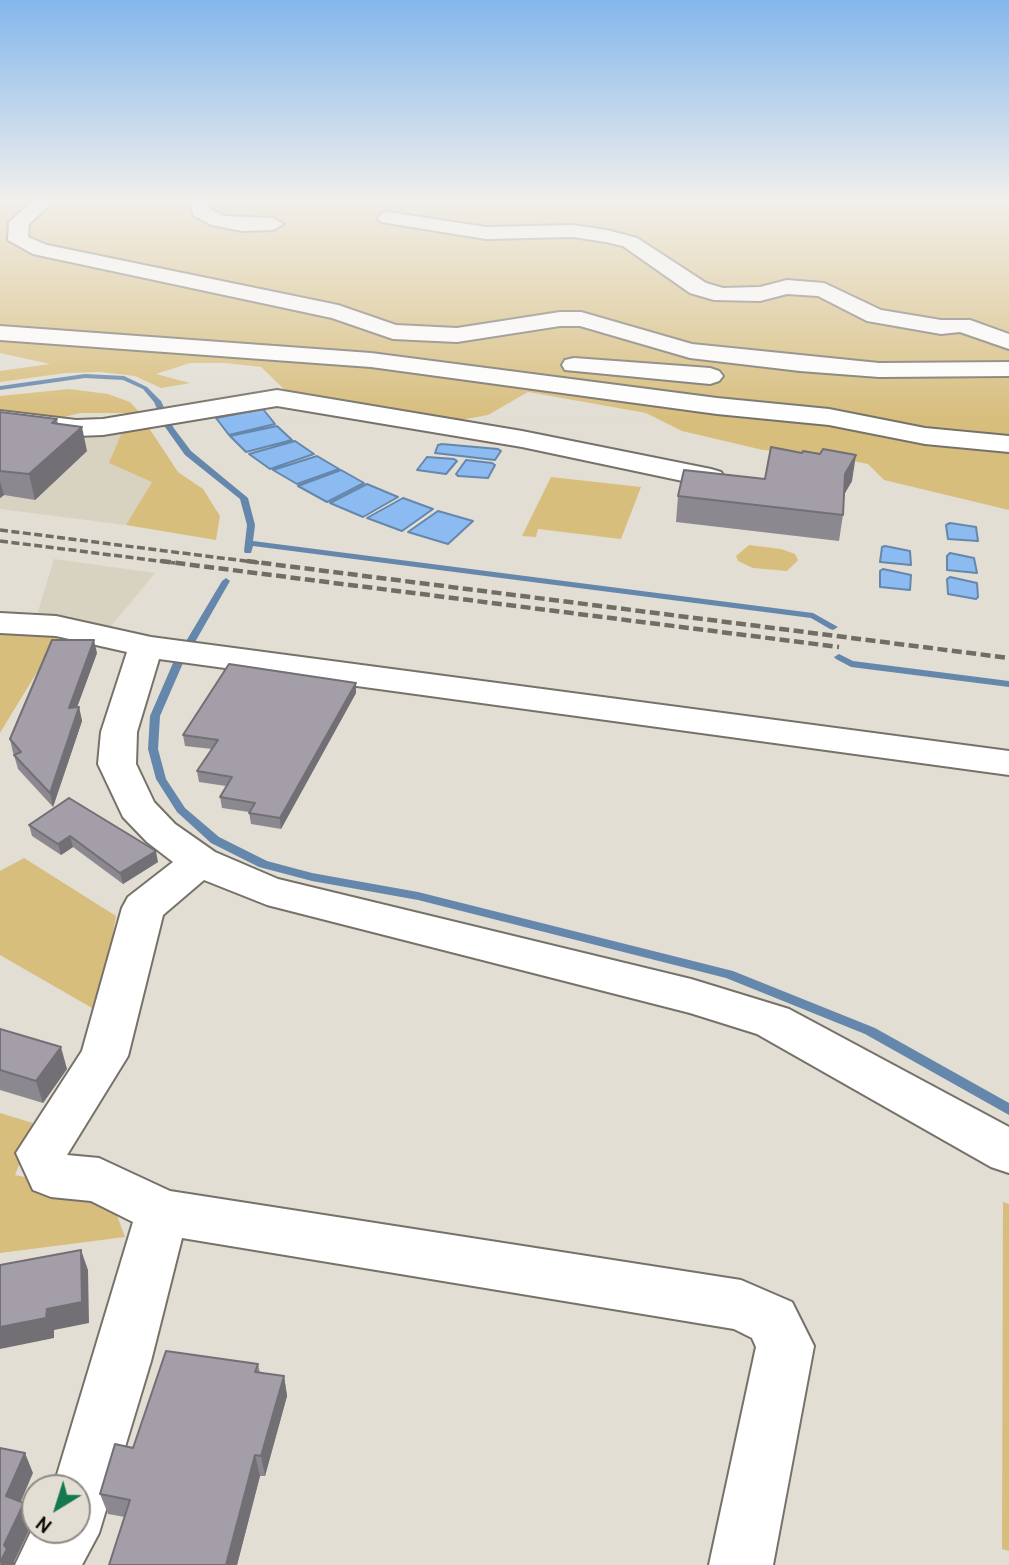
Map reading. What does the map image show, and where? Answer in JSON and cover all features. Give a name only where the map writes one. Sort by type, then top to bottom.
[{"type":"street","points":[[148,273],[304,304],[393,332],[457,335],[560,318],[581,319],[690,351],[800,364],[879,370],[1009,369]]},
{"type":"street","points":[[676,273],[698,288],[722,295],[750,295],[805,287],[824,290],[874,316],[941,327],[962,325],[1009,342]]},
{"type":"street","points":[[0,333],[358,359],[829,418],[925,436],[1009,444]]},
{"type":"street","points":[[470,373],[603,365],[782,381],[879,370]]},
{"type":"street","points":[[0,419],[76,428],[123,424],[240,401],[277,398],[522,439],[711,478]]},
{"type":"street","points":[[0,623],[56,626],[154,647],[1009,763]]},
{"type":"street","points":[[154,647],[119,732],[117,764],[137,808],[160,833],[200,862],[267,891],[691,996],[772,1021],[1009,1152]]},
{"type":"street","points":[[200,862],[143,908],[104,1055],[41,1153],[51,1175],[99,1180],[162,1212],[741,1305],[772,1320],[785,1346],[741,1565]]},
{"type":"street","points":[[88,1474],[162,1212]]},
{"type":"street","points":[[47,1565],[58,1544]]},
{"type":"shaded area","points":[[0,273],[1009,273],[1009,510],[884,480],[868,464],[805,452],[763,450],[682,431],[646,413],[528,392],[488,415],[455,421],[288,393],[261,367],[225,363],[190,363],[156,374],[190,383],[161,388],[135,376],[100,372],[66,373],[0,382],[0,371],[50,364],[0,353]]},
{"type":"shaded area","points":[[69,389],[108,394],[130,402],[140,413],[80,413],[60,418],[0,412],[0,396]]},
{"type":"shaded area","points":[[147,425],[178,472],[203,489],[220,516],[216,540],[126,525],[152,482],[109,463],[123,430]]},
{"type":"shaded area","points":[[0,426],[91,436],[123,430],[152,482],[126,525],[0,509]]},
{"type":"shaded area","points":[[551,477],[641,487],[621,539],[538,529],[536,537],[522,536]]},
{"type":"shaded area","points":[[749,545],[781,549],[795,554],[798,560],[787,571],[753,568],[738,561],[736,556]]},
{"type":"shaded area","points":[[54,559],[155,573],[108,630],[36,618]]},
{"type":"shaded area","points":[[0,633],[59,636],[0,733]]},
{"type":"shaded area","points":[[24,858],[116,916],[99,1012],[0,955],[0,871]]},
{"type":"shaded area","points":[[0,1113],[36,1124],[15,1175],[109,1194],[125,1237],[0,1253]]},
{"type":"shaded area","points":[[1003,1202],[1009,1204],[1009,1551],[1002,1549]]},
{"type":"water","points":[[263,409],[275,424],[229,435],[216,418]]},
{"type":"water","points":[[277,426],[292,440],[246,452],[230,436]]},
{"type":"water","points":[[295,441],[314,454],[270,469],[249,454]]},
{"type":"water","points":[[438,445],[501,451],[495,460],[435,453]]},
{"type":"water","points":[[317,456],[339,469],[297,484],[273,470]]},
{"type":"water","points":[[427,457],[457,461],[446,474],[417,470]]},
{"type":"water","points":[[466,460],[495,465],[488,478],[458,476],[456,474]]},
{"type":"water","points":[[341,470],[364,483],[327,502],[298,486]]},
{"type":"water","points":[[367,484],[398,497],[363,517],[330,503]]},
{"type":"water","points":[[403,498],[433,509],[402,531],[367,518]]},
{"type":"water","points":[[438,511],[473,521],[448,544],[408,532]]},
{"type":"water","points":[[950,523],[976,527],[978,541],[948,539],[946,525]]},
{"type":"water","points":[[882,547],[910,551],[911,565],[880,562]]},
{"type":"water","points":[[950,553],[974,558],[977,573],[947,570],[947,556]]},
{"type":"water","points":[[883,569],[911,575],[910,590],[880,587],[880,571]]},
{"type":"water","points":[[950,577],[977,583],[978,597],[976,599],[948,594],[947,579]]},
{"type":"building","points":[[0,412],[57,419],[52,423],[82,427],[29,474],[0,471]]},
{"type":"building","points":[[771,447],[802,453],[820,454],[823,449],[856,455],[845,474],[843,515],[678,496],[684,470],[765,479]]},
{"type":"building","points":[[52,640],[94,640],[69,708],[79,707],[50,793],[14,755],[21,752],[10,739]]},
{"type":"building","points":[[229,664],[356,683],[280,818],[249,813],[255,803],[220,797],[232,777],[197,771],[218,740],[183,735]]},
{"type":"building","points":[[69,798],[156,851],[120,873],[70,836],[58,844],[29,825]]},
{"type":"building","points":[[0,1029],[61,1047],[36,1081],[0,1070]]},
{"type":"building","points":[[81,1250],[82,1302],[47,1309],[46,1318],[0,1327],[0,1265]]},
{"type":"building","points":[[166,1351],[258,1364],[255,1372],[284,1376],[261,1456],[255,1455],[226,1565],[109,1565],[130,1500],[100,1494],[115,1444],[133,1448]]},
{"type":"building","points":[[0,1448],[25,1453],[6,1496],[21,1502],[21,1509],[4,1545],[7,1549],[0,1562]]},
{"type":"waterway","points":[[0,388],[85,376],[124,378],[145,388],[157,401],[169,427],[188,453],[244,498],[251,525],[248,551]]},
{"type":"waterway","points":[[251,543],[813,616],[833,627]]},
{"type":"waterway","points":[[226,581],[178,663],[155,716],[153,749],[161,779],[181,810],[215,840],[263,864],[312,877],[418,896],[729,974],[870,1031],[1009,1110]]},
{"type":"waterway","points":[[839,657],[851,664],[1009,684]]},
{"type":"railway","points":[[0,530],[261,563]]},
{"type":"railway","points":[[0,541],[175,563]]},
{"type":"railway","points":[[161,561],[839,647]]},
{"type":"railway","points":[[247,561],[1009,658]]}]
